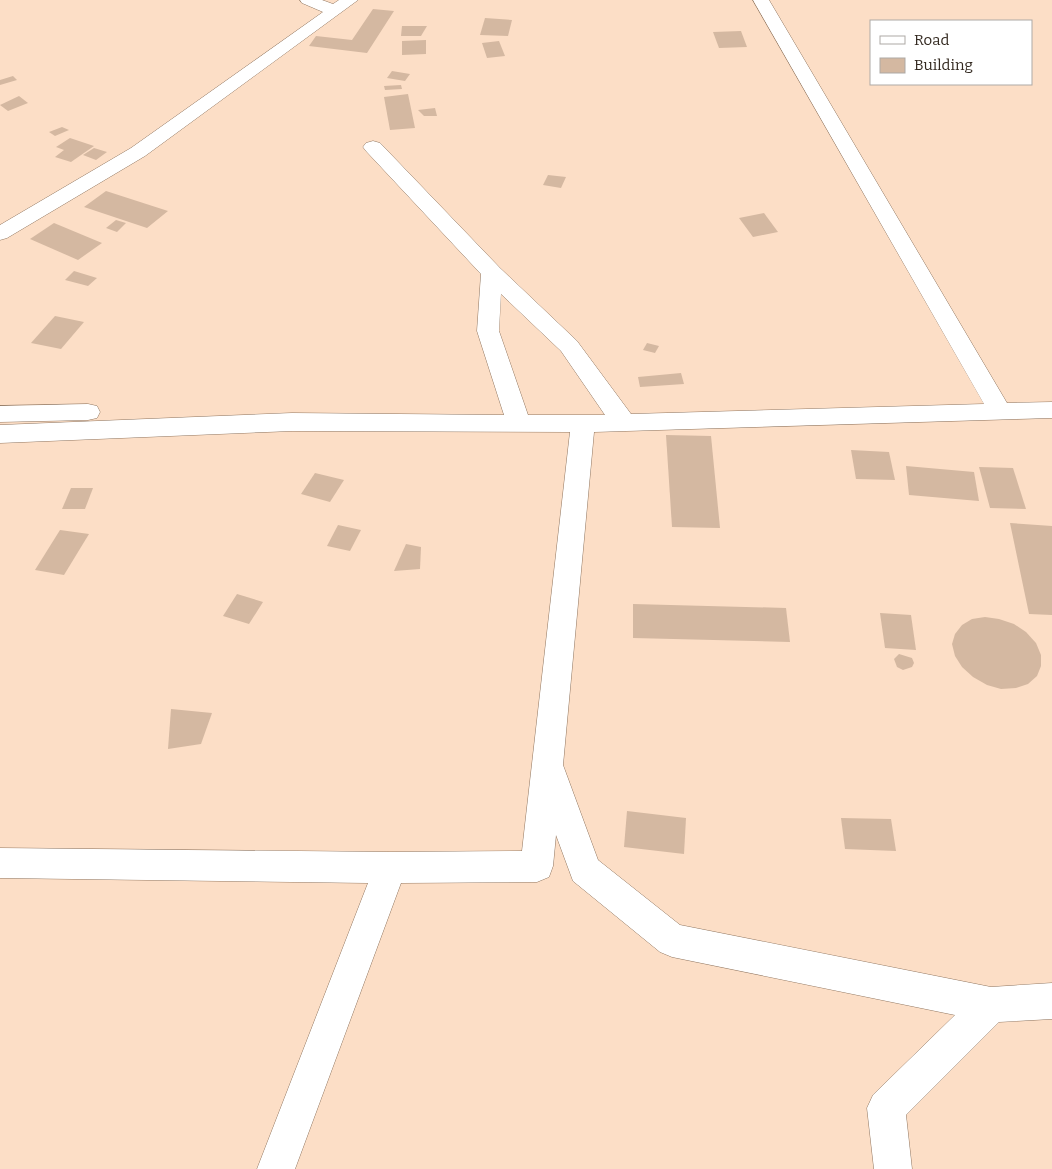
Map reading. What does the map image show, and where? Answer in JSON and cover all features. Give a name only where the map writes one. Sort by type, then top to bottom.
[{"type":"street","points":[[308,0],[335,11]]},
{"type":"street","points":[[0,234],[138,152],[350,0]]},
{"type":"street","points":[[761,0],[1000,412]]},
{"type":"street","points":[[373,147],[492,274],[569,346],[624,423]]},
{"type":"street","points":[[492,274],[488,331],[519,424]]},
{"type":"street","points":[[0,414],[299,408],[367,423]]},
{"type":"street","points":[[0,434],[292,422],[584,424],[1052,410]]},
{"type":"street","points":[[0,863],[390,868],[537,866],[584,424]]},
{"type":"street","points":[[548,764],[586,870],[672,940],[991,1005],[1052,1001]]},
{"type":"street","points":[[276,1169],[390,868]]},
{"type":"street","points":[[892,1169],[886,1108],[991,1005]]},
{"type":"building","points":[[373,9],[394,11],[367,53],[309,46],[316,36],[352,40]]},
{"type":"building","points":[[485,18],[512,20],[508,36],[480,35]]},
{"type":"building","points":[[402,26],[427,26],[421,36],[401,36]]},
{"type":"building","points":[[741,31],[747,47],[719,48],[713,32]]},
{"type":"building","points":[[426,40],[426,54],[402,55],[402,41]]},
{"type":"building","points":[[499,41],[505,56],[487,58],[482,43]]},
{"type":"building","points":[[392,71],[410,74],[405,81],[387,78]]},
{"type":"building","points":[[13,76],[17,80],[0,85],[0,80]]},
{"type":"building","points":[[401,85],[402,89],[385,90],[384,86]]},
{"type":"building","points":[[408,94],[415,128],[390,130],[384,97]]},
{"type":"building","points":[[19,96],[28,103],[8,111],[0,105]]},
{"type":"building","points":[[435,108],[437,116],[424,116],[418,110]]},
{"type":"building","points":[[62,127],[69,130],[55,136],[49,132]]},
{"type":"building","points":[[70,138],[94,146],[71,162],[55,157],[64,150],[56,147]]},
{"type":"building","points":[[94,148],[107,152],[96,160],[83,155]]},
{"type":"building","points":[[548,175],[566,177],[561,188],[543,185]]},
{"type":"building","points":[[106,191],[168,211],[147,228],[84,207]]},
{"type":"building","points":[[764,213],[778,232],[753,237],[739,218]]},
{"type":"building","points":[[116,220],[126,223],[117,232],[106,228]]},
{"type":"building","points":[[54,223],[102,243],[78,260],[30,239]]},
{"type":"building","points":[[74,271],[97,278],[88,286],[65,280]]},
{"type":"building","points":[[55,316],[84,322],[61,349],[31,343]]},
{"type":"building","points":[[647,343],[659,346],[655,353],[643,350]]},
{"type":"building","points":[[681,373],[684,384],[640,387],[638,377]]},
{"type":"building","points":[[666,435],[711,436],[720,528],[672,527]]},
{"type":"building","points":[[851,450],[889,452],[895,480],[856,479]]},
{"type":"building","points":[[906,466],[974,472],[979,501],[909,495]]},
{"type":"building","points":[[979,467],[1013,468],[1026,509],[990,508]]},
{"type":"building","points":[[315,473],[344,480],[330,502],[301,494]]},
{"type":"building","points":[[71,488],[93,488],[85,509],[62,509]]},
{"type":"building","points":[[1010,523],[1052,526],[1052,615],[1029,614]]},
{"type":"building","points":[[338,525],[361,530],[350,551],[327,546]]},
{"type":"building","points":[[60,530],[89,534],[64,575],[35,570]]},
{"type":"building","points":[[406,544],[421,547],[420,569],[394,571]]},
{"type":"building","points":[[237,594],[263,602],[249,624],[223,616]]},
{"type":"building","points":[[633,604],[786,608],[790,642],[633,638]]},
{"type":"building","points":[[880,613],[911,615],[916,650],[885,648]]},
{"type":"building","points":[[985,617],[1014,624],[1026,632],[1036,643],[1041,655],[1041,666],[1037,676],[1028,684],[1016,688],[1001,689],[987,685],[973,677],[962,667],[955,656],[952,644],[955,634],[962,625],[972,619]]},
{"type":"building","points":[[899,654],[912,658],[914,663],[912,667],[903,670],[897,667],[894,659]]},
{"type":"building","points":[[171,709],[212,713],[201,744],[168,749]]},
{"type":"building","points":[[627,811],[686,818],[684,854],[624,847]]},
{"type":"building","points":[[841,818],[891,819],[896,851],[845,849]]}]
